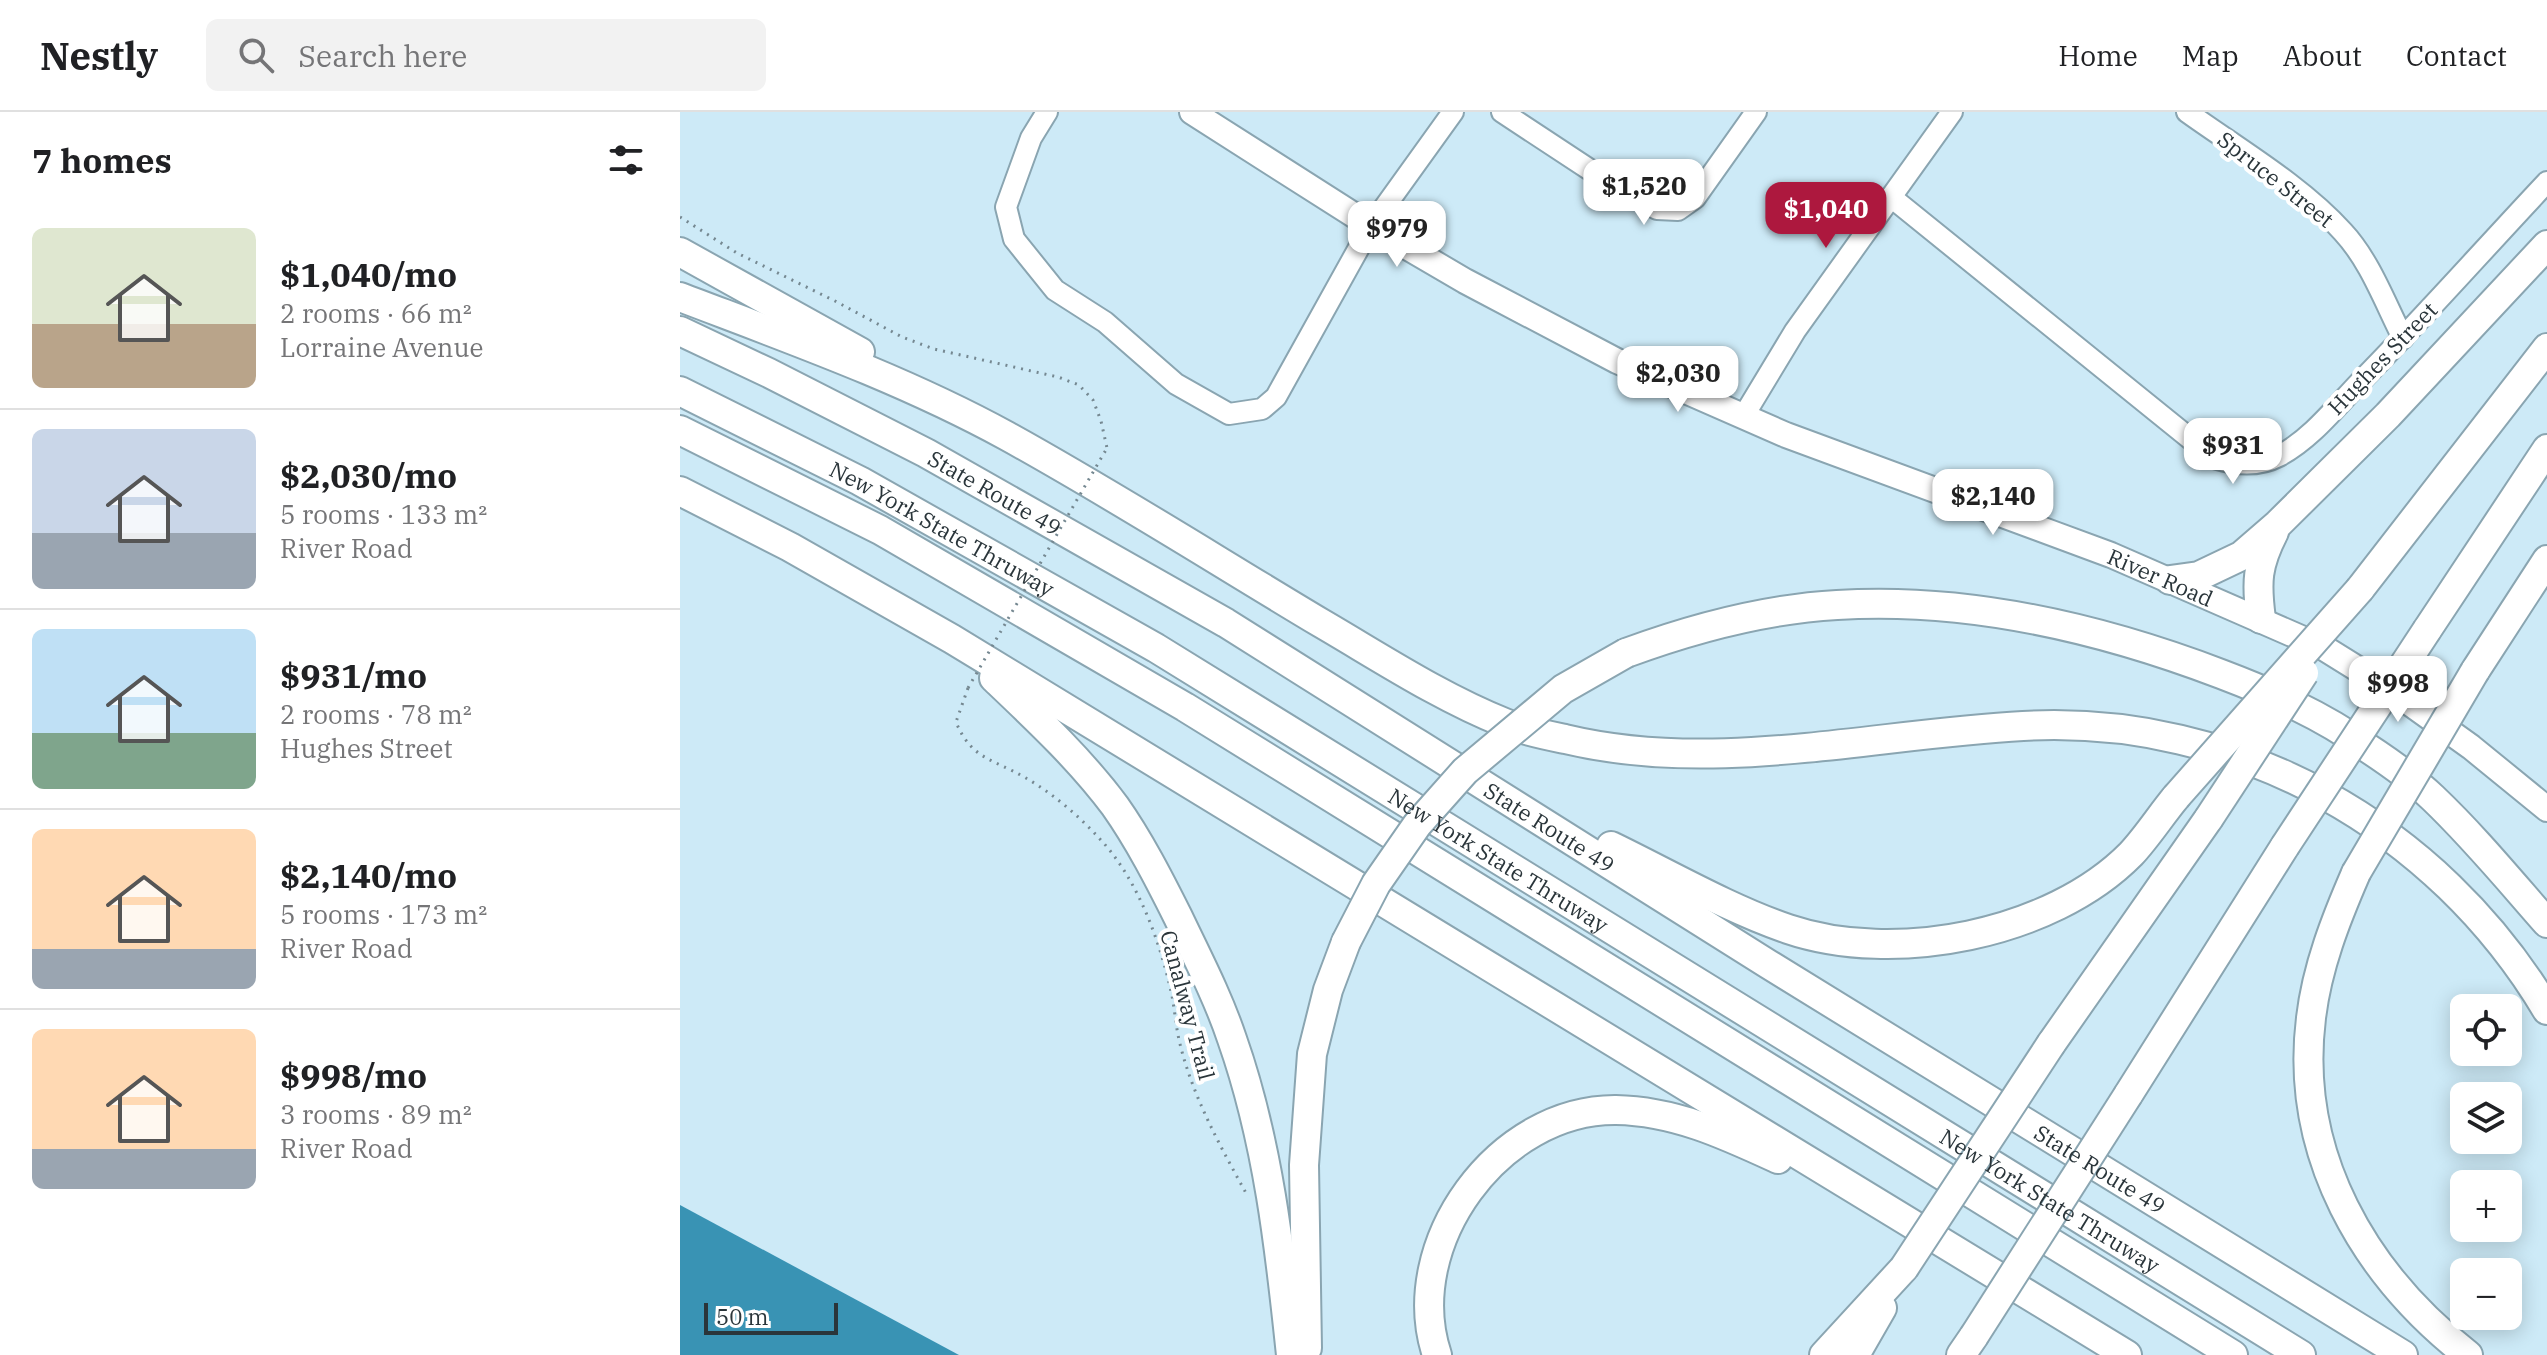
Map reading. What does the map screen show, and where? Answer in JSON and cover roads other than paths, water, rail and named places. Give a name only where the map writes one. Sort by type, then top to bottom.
[{"type":"highway","points":[[2170,580],[2199,576],[2241,556],[2278,524],[2388,415],[2547,245]]},
{"type":"highway","points":[[680,252],[874,360],[924,394]]},
{"type":"highway","points":[[680,297],[924,394],[1008,436],[1428,686],[1508,724],[1572,741],[1653,752],[1749,752],[2024,725],[2088,726],[2155,734],[2216,747],[2274,769],[2345,806],[2432,870],[2485,923],[2547,1010]]},
{"type":"highway","name":"State Route 49","points":[[680,331],[926,453],[1226,623],[1768,964],[2403,1355]]},
{"type":"highway","points":[[1501,796],[1788,929],[1826,939],[1920,944],[1974,936],[2046,910],[2092,885],[2131,855],[2176,797],[2360,589],[2547,348]]},
{"type":"highway","name":"New York State Thruway","points":[[680,391],[860,481],[1156,648],[2301,1355]]},
{"type":"highway","name":"New York State Thruway","points":[[680,430],[880,530],[1185,707],[2233,1355]]},
{"type":"highway","points":[[1967,1349],[2285,846],[2547,449]]},
{"type":"highway","points":[[680,491],[790,547],[952,639],[2127,1355]]},
{"type":"highway","points":[[2261,619],[2256,584],[2262,555],[2278,524]]},
{"type":"highway","points":[[2468,1355],[2403,1296],[2353,1227],[2318,1136],[2310,1088],[2311,1019],[2322,962],[2356,873],[2475,671],[2547,560]]},
{"type":"highway","points":[[1855,1355],[1904,1268],[2051,1044],[2209,818],[2360,589]]},
{"type":"highway","points":[[1307,1355],[1304,1165],[1312,1054],[1328,990],[1346,942],[1376,884],[1417,825],[1465,771],[1563,689],[1626,653],[1719,623],[1781,610],[1879,604],[1980,611],[2066,626],[2157,650],[2305,710],[2364,745],[2431,796],[2547,896]]},
{"type":"highway","points":[[952,639],[1084,767],[1116,808],[1160,882],[1204,971],[1243,1073],[1270,1186],[1291,1355]]},
{"type":"highway","points":[[2431,796],[2484,850],[2547,923]]},
{"type":"highway","points":[[1437,1355],[1429,1313],[1434,1264],[1450,1218],[1474,1182],[1508,1148],[1538,1130],[1575,1116],[1614,1110],[1660,1115],[1711,1128],[1900,1215]]},
{"type":"highway","points":[[1824,1355],[1904,1268]]},
{"type":"main road","name":"River Road","points":[[1192,112],[1371,226],[1465,281],[1617,361],[1786,435],[2111,555],[2324,648],[2390,689],[2471,747],[2547,809]]},
{"type":"street","points":[[1047,112],[1031,138],[1006,207],[1014,239],[1055,290],[1105,322],[1176,384],[1229,414],[1262,409],[1276,397],[1371,226],[1453,112]]},
{"type":"street","points":[[1502,112],[1616,187],[1657,209],[1678,210],[1695,198],[1756,112]]},
{"type":"street","points":[[1743,417],[1795,331],[1952,112]]},
{"type":"street","name":"Spruce Street","points":[[2187,112],[2317,206],[2344,233],[2364,261],[2403,338]]},
{"type":"street","name":"Hughes Street","points":[[1891,197],[2214,458],[2231,464],[2254,464],[2276,458],[2300,443],[2403,338],[2547,182]]},
{"type":"water","points":[[680,1205],[959,1355],[680,1355]]}]
